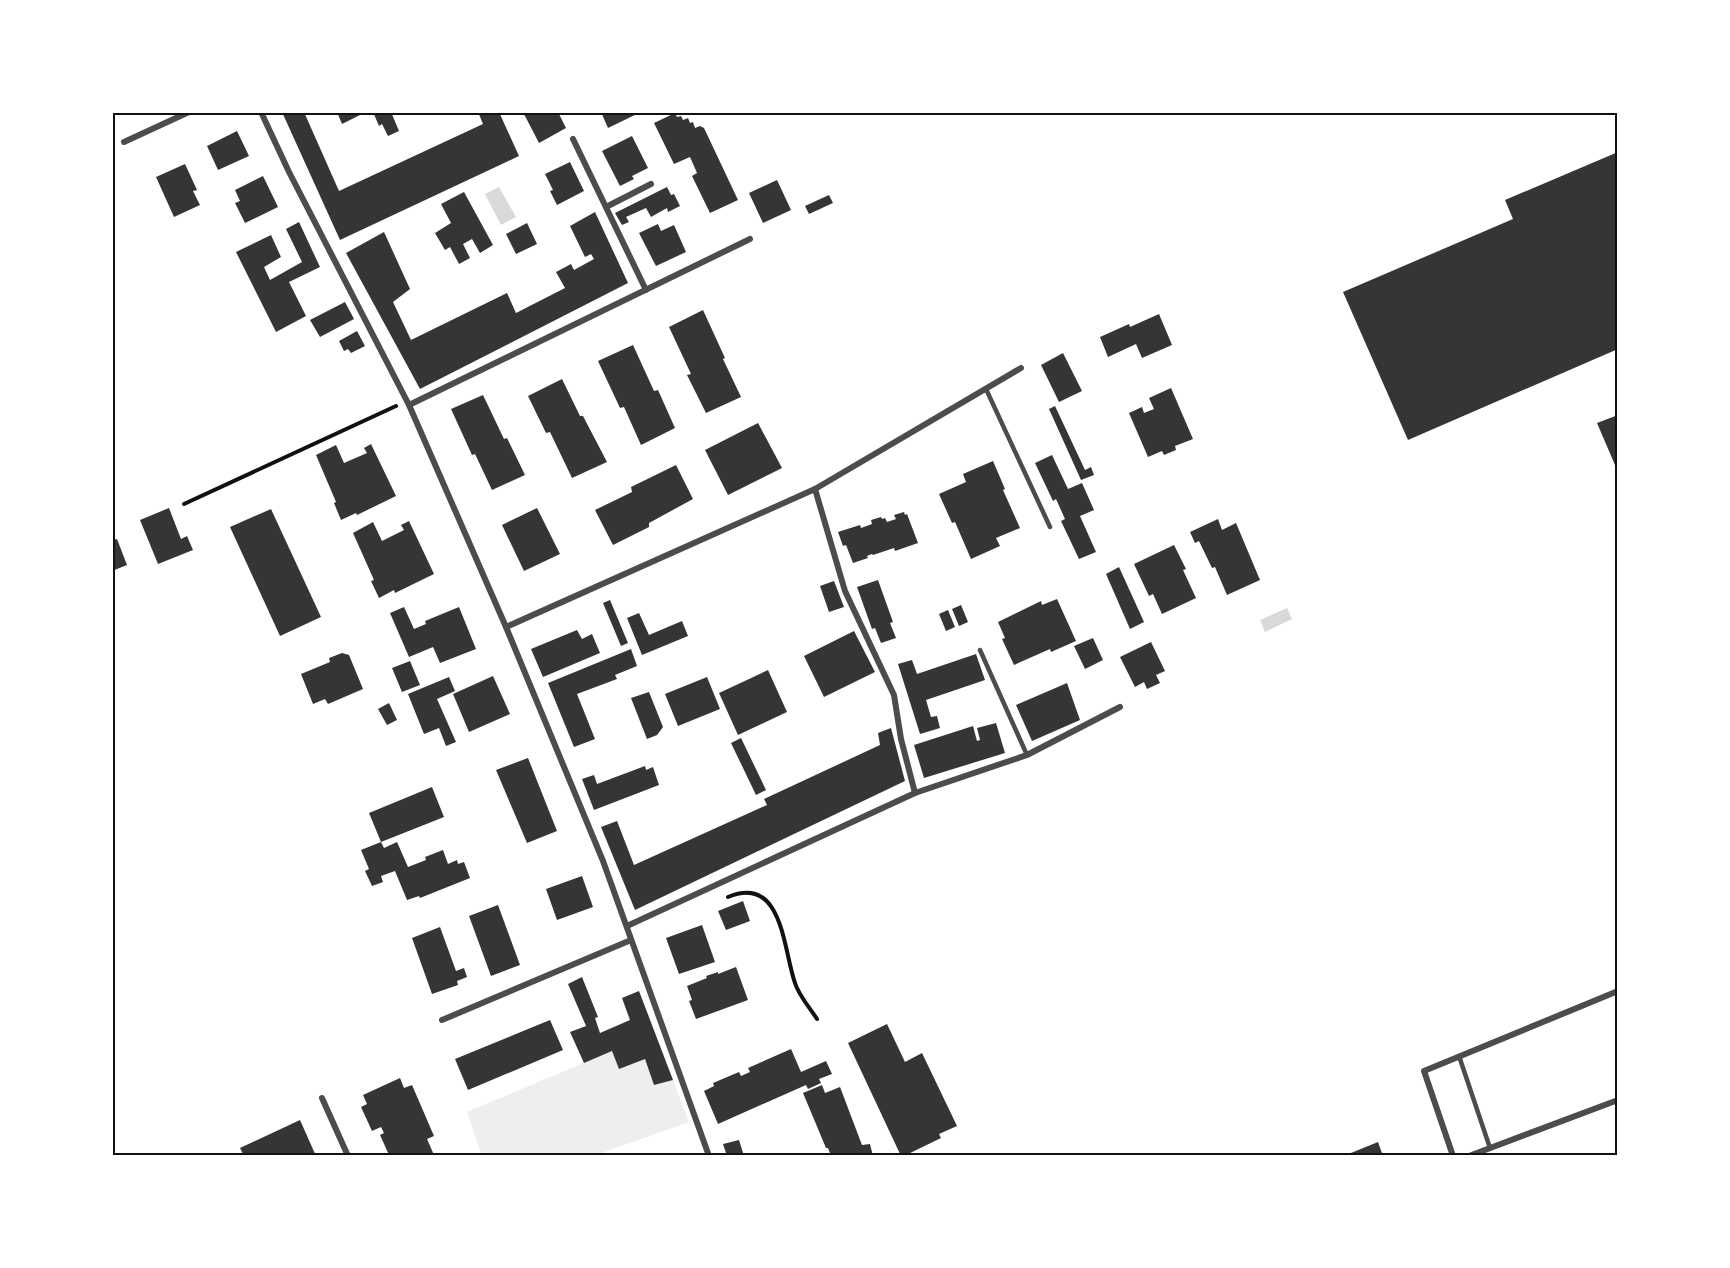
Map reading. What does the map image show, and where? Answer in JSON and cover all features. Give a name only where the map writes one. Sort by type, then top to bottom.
[{"type":"street","points":[[124,142],[189,112]]},
{"type":"street","points":[[261,112],[289,172],[408,403],[506,627],[583,812],[627,926],[709,1155]]},
{"type":"street","points":[[573,139],[646,290]]},
{"type":"street","points":[[606,207],[651,184]]},
{"type":"street","points":[[408,403],[750,239]]},
{"type":"street","points":[[506,627],[815,489],[1021,368]]},
{"type":"street","points":[[815,489],[845,591],[894,695],[901,739],[915,793]]},
{"type":"street","points":[[627,926],[915,793],[1028,755],[1120,707]]},
{"type":"street","points":[[442,1020],[631,940]]},
{"type":"street","points":[[1453,1155],[1425,1071],[1617,991]]},
{"type":"street","points":[[322,1098],[348,1155]]},
{"type":"street","points":[[1469,1155],[1617,1100]]},
{"type":"lane","points":[[986,389],[1050,527]]},
{"type":"lane","points":[[980,650],[1028,755]]},
{"type":"lane","points":[[1460,1056],[1490,1148]]},
{"type":"path","points":[[184,504],[408,403]]},
{"type":"path","points":[[723,899],[746,892],[759,894],[770,903],[779,922],[796,986],[816,1019]]},
{"type":"shaded area","points":[[499,187],[516,217],[501,225],[485,194]]},
{"type":"shaded area","points":[[1287,608],[1292,619],[1265,632],[1260,620]]},
{"type":"shaded area","points":[[612,1051],[619,1069],[645,1059],[654,1085],[673,1080],[689,1122],[596,1155],[482,1156],[467,1112]]},
{"type":"building","points":[[282,112],[304,112],[339,191],[483,124],[478,112],[499,112],[519,156],[340,240]]},
{"type":"building","points":[[337,112],[366,112],[342,124]]},
{"type":"building","points":[[373,112],[391,112],[399,131],[388,136],[382,124],[379,126]]},
{"type":"building","points":[[527,112],[558,112],[566,128],[539,143],[524,114]]},
{"type":"building","points":[[601,112],[641,112],[608,128]]},
{"type":"building","points":[[675,113],[683,120],[688,118],[690,123],[693,122],[695,128],[700,126],[704,128],[738,200],[710,213],[692,176],[697,173],[690,157],[674,164],[654,123]]},
{"type":"building","points":[[237,131],[249,156],[218,170],[207,146]]},
{"type":"building","points":[[632,136],[648,168],[632,176],[634,179],[620,186],[602,151]]},
{"type":"building","points":[[1618,152],[1618,349],[1408,440],[1343,292],[1513,219],[1505,200]]},
{"type":"building","points":[[570,162],[584,191],[557,205],[545,174]]},
{"type":"building","points":[[185,164],[197,190],[193,191],[200,205],[174,217],[156,177]]},
{"type":"building","points":[[263,176],[278,207],[245,223],[235,203],[240,201],[235,190]]},
{"type":"building","points":[[777,180],[791,210],[763,223],[749,193]]},
{"type":"building","points":[[667,187],[671,195],[674,194],[680,206],[668,212],[667,208],[651,217],[646,208],[626,217],[629,222],[622,225],[615,213]]},
{"type":"building","points":[[464,192],[493,245],[480,253],[472,239],[463,244],[470,258],[459,264],[450,247],[445,250],[435,233],[451,223],[441,204]]},
{"type":"building","points":[[829,195],[833,203],[809,214],[805,206]]},
{"type":"building","points":[[595,212],[628,283],[420,389],[346,253],[384,232],[410,289],[393,302],[411,340],[507,293],[516,313],[565,288],[556,272],[571,264],[574,270],[594,259],[591,254],[585,257],[570,226]]},
{"type":"building","points":[[299,222],[320,267],[289,282],[306,316],[276,332],[236,252],[271,235],[281,257],[264,267],[270,280],[302,262],[286,229]]},
{"type":"building","points":[[527,223],[537,244],[516,254],[506,234]]},
{"type":"building","points":[[658,224],[661,231],[674,225],[686,252],[656,266],[639,233]]},
{"type":"building","points":[[345,302],[354,319],[320,337],[310,320]]},
{"type":"building","points":[[703,310],[741,397],[706,413],[687,375],[691,374],[669,327]]},
{"type":"building","points":[[1159,314],[1172,345],[1142,358],[1136,344],[1108,357],[1100,337]]},
{"type":"building","points":[[357,331],[365,346],[351,353],[348,349],[344,351],[339,341]]},
{"type":"building","points":[[633,345],[654,391],[658,390],[675,428],[641,445],[624,407],[620,408],[598,361]]},
{"type":"building","points":[[1063,353],[1082,391],[1059,402],[1041,365]]},
{"type":"building","points":[[562,379],[580,416],[583,416],[607,462],[572,478],[550,432],[546,433],[528,396]]},
{"type":"building","points":[[1171,388],[1193,439],[1175,446],[1176,450],[1164,455],[1162,451],[1148,457],[1129,413],[1142,407],[1144,413],[1154,409],[1149,398]]},
{"type":"building","points":[[483,395],[504,439],[507,438],[525,475],[492,490],[475,454],[472,455],[451,409]]},
{"type":"building","points":[[1055,406],[1085,470],[1091,467],[1094,475],[1081,480],[1049,409]]},
{"type":"building","points":[[1618,415],[1618,472],[1597,423]]},
{"type":"building","points":[[758,423],[782,468],[728,495],[705,450]]},
{"type":"building","points":[[371,444],[396,496],[357,515],[356,513],[341,520],[316,455],[336,445],[344,463],[367,453],[364,448]]},
{"type":"building","points":[[1052,455],[1068,489],[1082,483],[1094,510],[1080,516],[1096,552],[1079,559],[1061,521],[1065,519],[1056,499],[1053,501],[1035,463]]},
{"type":"building","points":[[993,461],[1020,528],[996,538],[1000,546],[971,559],[955,522],[952,523],[939,494],[966,482],[963,474]]},
{"type":"building","points":[[676,465],[693,499],[649,523],[649,527],[613,545],[595,510],[632,492],[631,487]]},
{"type":"building","points":[[169,508],[181,539],[187,536],[193,550],[158,564],[140,520]]},
{"type":"building","points":[[537,508],[560,554],[524,571],[502,525]]},
{"type":"building","points":[[271,509],[321,617],[280,636],[230,527]]},
{"type":"building","points":[[904,512],[905,515],[907,514],[918,543],[895,551],[894,548],[872,554],[867,556],[868,558],[853,563],[838,532],[860,525],[861,528],[872,524],[871,520],[881,517],[887,522],[896,519],[894,515]]},
{"type":"building","points":[[1218,519],[1222,530],[1236,523],[1260,580],[1227,595],[1215,567],[1212,568],[1199,541],[1195,543],[1190,532]]},
{"type":"building","points":[[409,521],[434,574],[395,593],[394,590],[379,598],[371,581],[374,580],[353,533],[373,522],[382,541],[404,530],[401,525]]},
{"type":"building","points":[[117,539],[127,565],[112,571],[112,540]]},
{"type":"building","points":[[1174,545],[1186,569],[1183,570],[1196,598],[1162,614],[1153,594],[1149,596],[1134,564]]},
{"type":"building","points":[[1119,567],[1144,622],[1130,629],[1106,574]]},
{"type":"building","points":[[878,580],[893,622],[890,623],[896,638],[881,643],[875,628],[872,629],[857,587]]},
{"type":"building","points":[[834,581],[844,607],[829,612],[820,586]]},
{"type":"building","points":[[1057,599],[1076,641],[1051,652],[1050,649],[1014,665],[1002,639],[1005,638],[998,622],[1041,601],[1042,605]]},
{"type":"building","points":[[610,600],[628,643],[621,646],[603,603]]},
{"type":"building","points":[[961,605],[968,622],[959,626],[952,609]]},
{"type":"building","points":[[404,607],[414,629],[426,624],[425,621],[459,607],[476,649],[440,663],[433,647],[409,657],[390,613]]},
{"type":"building","points":[[948,610],[955,627],[946,631],[939,614]]},
{"type":"building","points":[[639,613],[649,635],[682,621],[688,636],[642,655],[627,618]]},
{"type":"building","points":[[577,630],[582,639],[592,634],[600,653],[543,677],[531,649]]},
{"type":"building","points":[[854,631],[875,672],[824,697],[804,656]]},
{"type":"building","points":[[1093,638],[1103,660],[1085,669],[1074,646]]},
{"type":"building","points":[[1151,642],[1165,671],[1156,675],[1160,683],[1147,689],[1144,682],[1135,687],[1120,657]]},
{"type":"building","points":[[631,649],[637,666],[615,675],[617,679],[577,694],[595,739],[574,747],[548,683]]},
{"type":"building","points":[[342,653],[349,655],[363,689],[328,704],[325,699],[313,704],[301,674],[330,662],[329,658]]},
{"type":"building","points":[[976,654],[985,680],[926,700],[931,717],[937,716],[940,728],[920,734],[898,664],[912,660],[917,674]]},
{"type":"building","points":[[410,661],[420,685],[402,692],[392,668]]},
{"type":"building","points":[[768,670],[787,712],[738,735],[719,693]]},
{"type":"building","points":[[493,676],[510,714],[469,732],[453,694]]},
{"type":"building","points":[[449,677],[455,691],[437,699],[456,742],[446,746],[439,728],[424,734],[408,694]]},
{"type":"building","points":[[707,677],[720,709],[678,726],[665,694]]},
{"type":"building","points":[[1067,683],[1080,720],[1032,741],[1016,705]]},
{"type":"building","points":[[649,692],[663,727],[657,735],[647,739],[631,698]]},
{"type":"building","points":[[389,703],[397,720],[387,725],[378,709]]},
{"type":"building","points":[[996,723],[1005,753],[924,778],[914,745],[973,726],[977,741],[980,740],[977,728]]},
{"type":"building","points":[[891,728],[905,781],[635,910],[601,827],[617,821],[634,865],[767,805],[764,799],[880,745],[878,733]]},
{"type":"building","points":[[741,738],[766,790],[756,795],[731,743]]},
{"type":"building","points":[[528,758],[557,831],[527,843],[496,770]]},
{"type":"building","points":[[645,766],[646,770],[653,767],[659,785],[594,810],[582,779],[594,775],[597,784]]},
{"type":"building","points":[[432,787],[444,817],[381,842],[369,813]]},
{"type":"building","points":[[381,842],[384,848],[397,842],[408,867],[443,850],[448,864],[457,860],[458,864],[464,862],[470,878],[420,898],[419,896],[407,900],[395,871],[381,876],[383,882],[372,886],[365,871],[369,869],[361,850]]},
{"type":"building","points":[[582,876],[593,907],[557,920],[546,889]]},
{"type":"building","points":[[743,901],[750,921],[726,930],[718,911]]},
{"type":"building","points":[[498,905],[520,965],[491,976],[469,916]]},
{"type":"building","points":[[702,925],[715,962],[679,974],[666,938]]},
{"type":"building","points":[[440,927],[456,971],[464,968],[467,977],[457,981],[458,985],[432,994],[412,938]]},
{"type":"building","points":[[736,967],[748,1000],[696,1019],[689,1001],[692,1000],[687,986],[707,978],[706,976]]},
{"type":"building","points":[[582,977],[598,1017],[595,1018],[600,1033],[630,1020],[622,998],[639,991],[673,1080],[654,1085],[645,1059],[619,1069],[612,1051],[584,1063],[570,1032],[586,1026],[568,984]]},
{"type":"building","points":[[550,1020],[563,1050],[468,1090],[455,1059]]},
{"type":"building","points":[[887,1024],[905,1062],[922,1053],[957,1126],[939,1134],[941,1138],[904,1156],[901,1156],[848,1043]]},
{"type":"building","points":[[791,1049],[801,1072],[826,1061],[832,1074],[819,1079],[821,1083],[808,1089],[806,1085],[718,1124],[704,1091],[714,1086],[713,1083],[739,1072],[741,1076],[750,1072],[748,1068]]},
{"type":"building","points":[[400,1078],[404,1088],[412,1085],[434,1136],[427,1139],[434,1155],[389,1155],[380,1135],[384,1133],[381,1127],[372,1131],[361,1107],[367,1104],[363,1095]]},
{"type":"building","points":[[822,1085],[825,1093],[840,1087],[862,1145],[870,1144],[873,1156],[831,1156],[803,1093]]},
{"type":"building","points":[[300,1120],[316,1156],[244,1156],[240,1148]]},
{"type":"building","points":[[739,1140],[744,1156],[727,1156],[723,1144]]},
{"type":"building","points":[[1378,1142],[1383,1156],[1346,1156],[1346,1155]]}]
